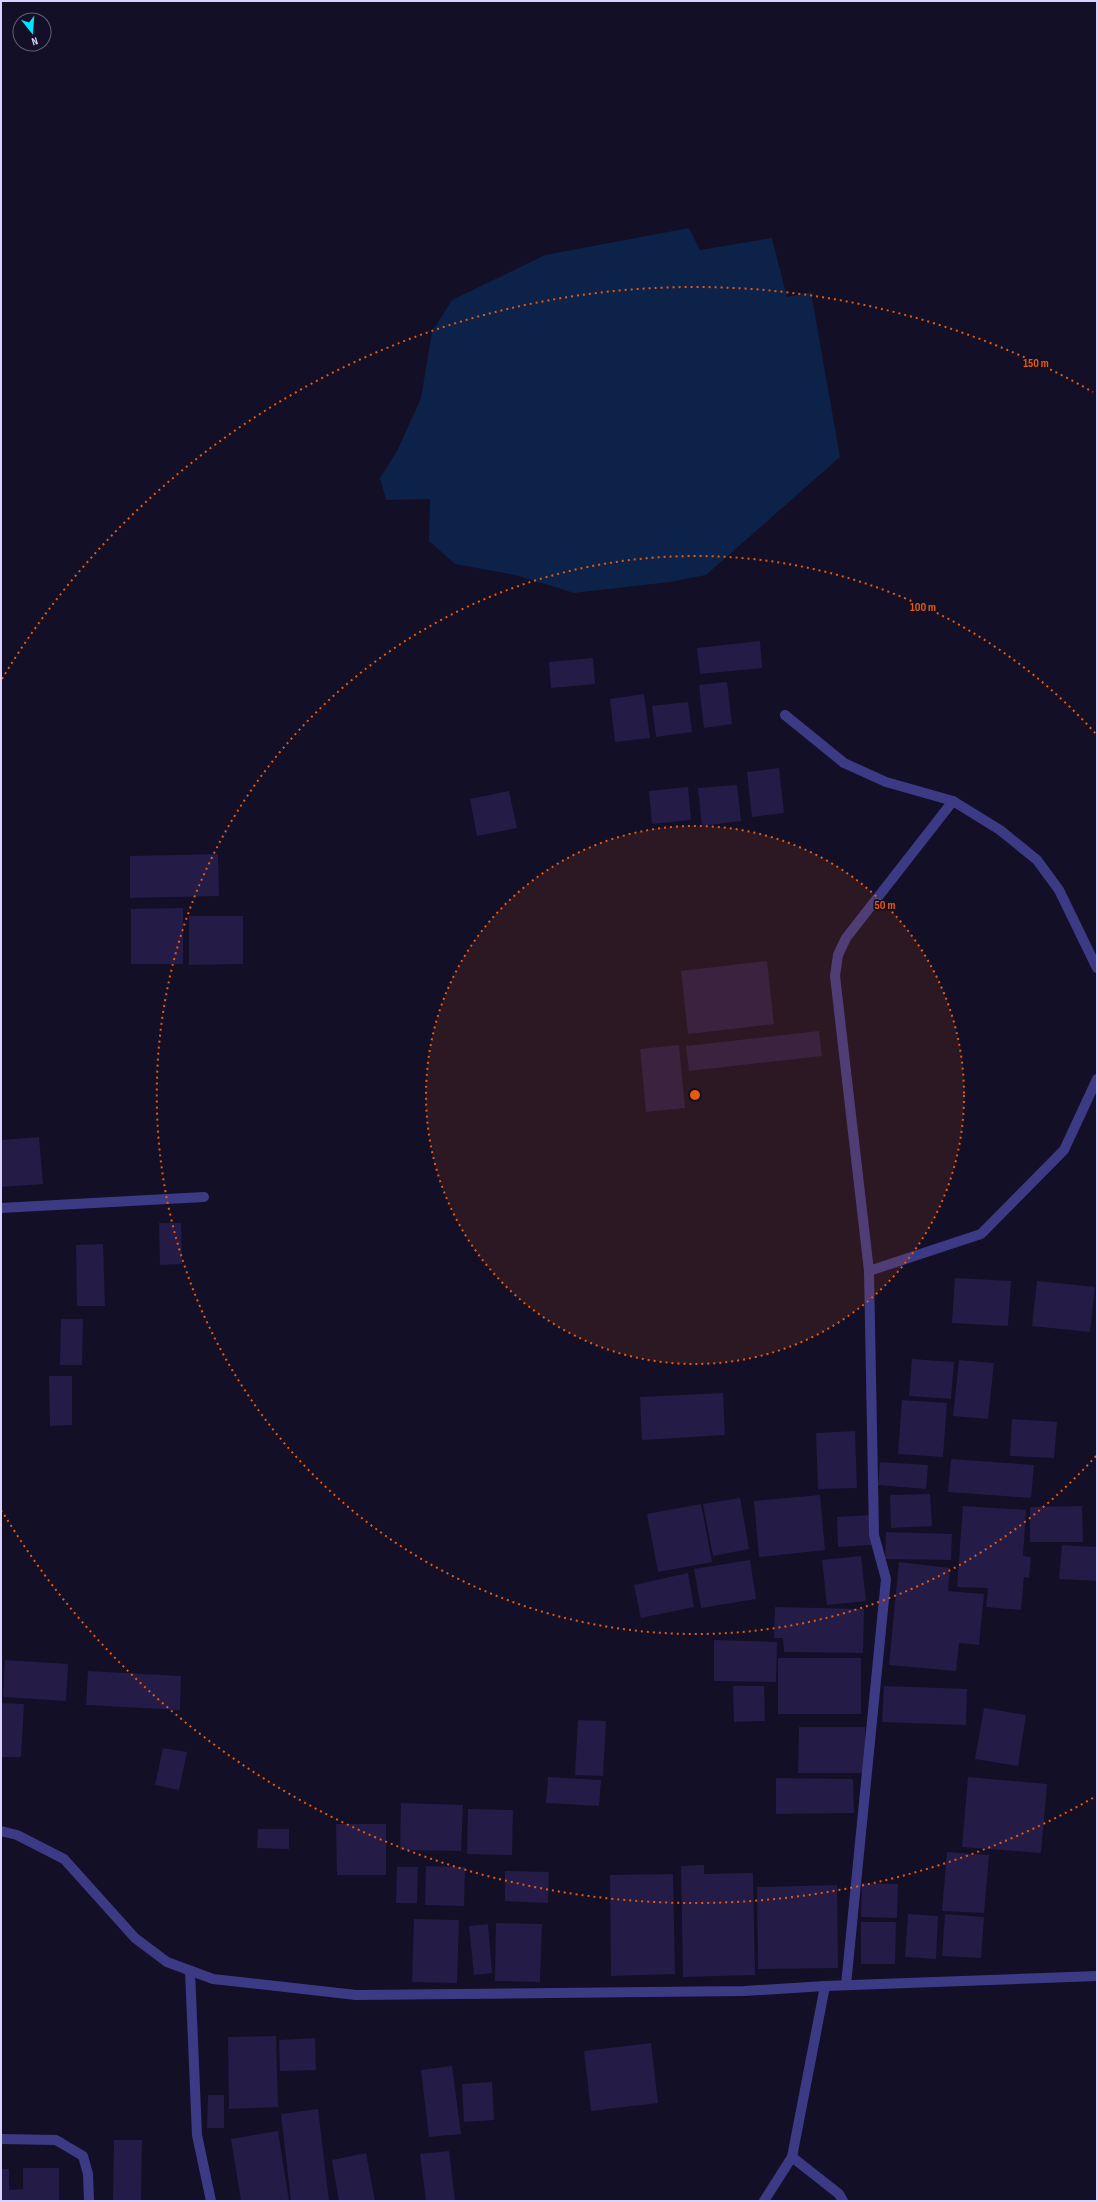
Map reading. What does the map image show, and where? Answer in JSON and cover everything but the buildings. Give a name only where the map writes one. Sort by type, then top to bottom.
[{"type":"street","points":[[786,715],[844,762],[886,782],[953,801],[1000,830],[1037,860],[1059,890],[1097,968]]},
{"type":"street","points":[[846,1985],[886,1580],[874,1535],[869,1271],[835,976],[838,955],[846,938],[953,801]]},
{"type":"street","points":[[869,1271],[981,1234],[1064,1150],[1097,1078]]},
{"type":"street","points":[[1,1208],[204,1197]]},
{"type":"street","points":[[1,1831],[16,1836],[64,1858],[135,1938],[167,1962],[213,1979],[356,1995],[744,1991],[846,1985],[1097,1976]]},
{"type":"street","points":[[190,1971],[197,2135],[211,2201]]},
{"type":"street","points":[[764,2201],[792,2157],[825,1986]]},
{"type":"street","points":[[1,2139],[56,2140],[83,2156],[88,2174],[89,2201]]},
{"type":"street","points":[[792,2157],[839,2194],[843,2201]]},
{"type":"water","points":[[689,228],[700,250],[772,238],[787,297],[811,292],[840,457],[706,575],[670,582],[574,593],[515,575],[455,564],[429,541],[430,499],[386,500],[380,478],[397,451],[421,398],[432,332],[452,300],[545,255]]}]
